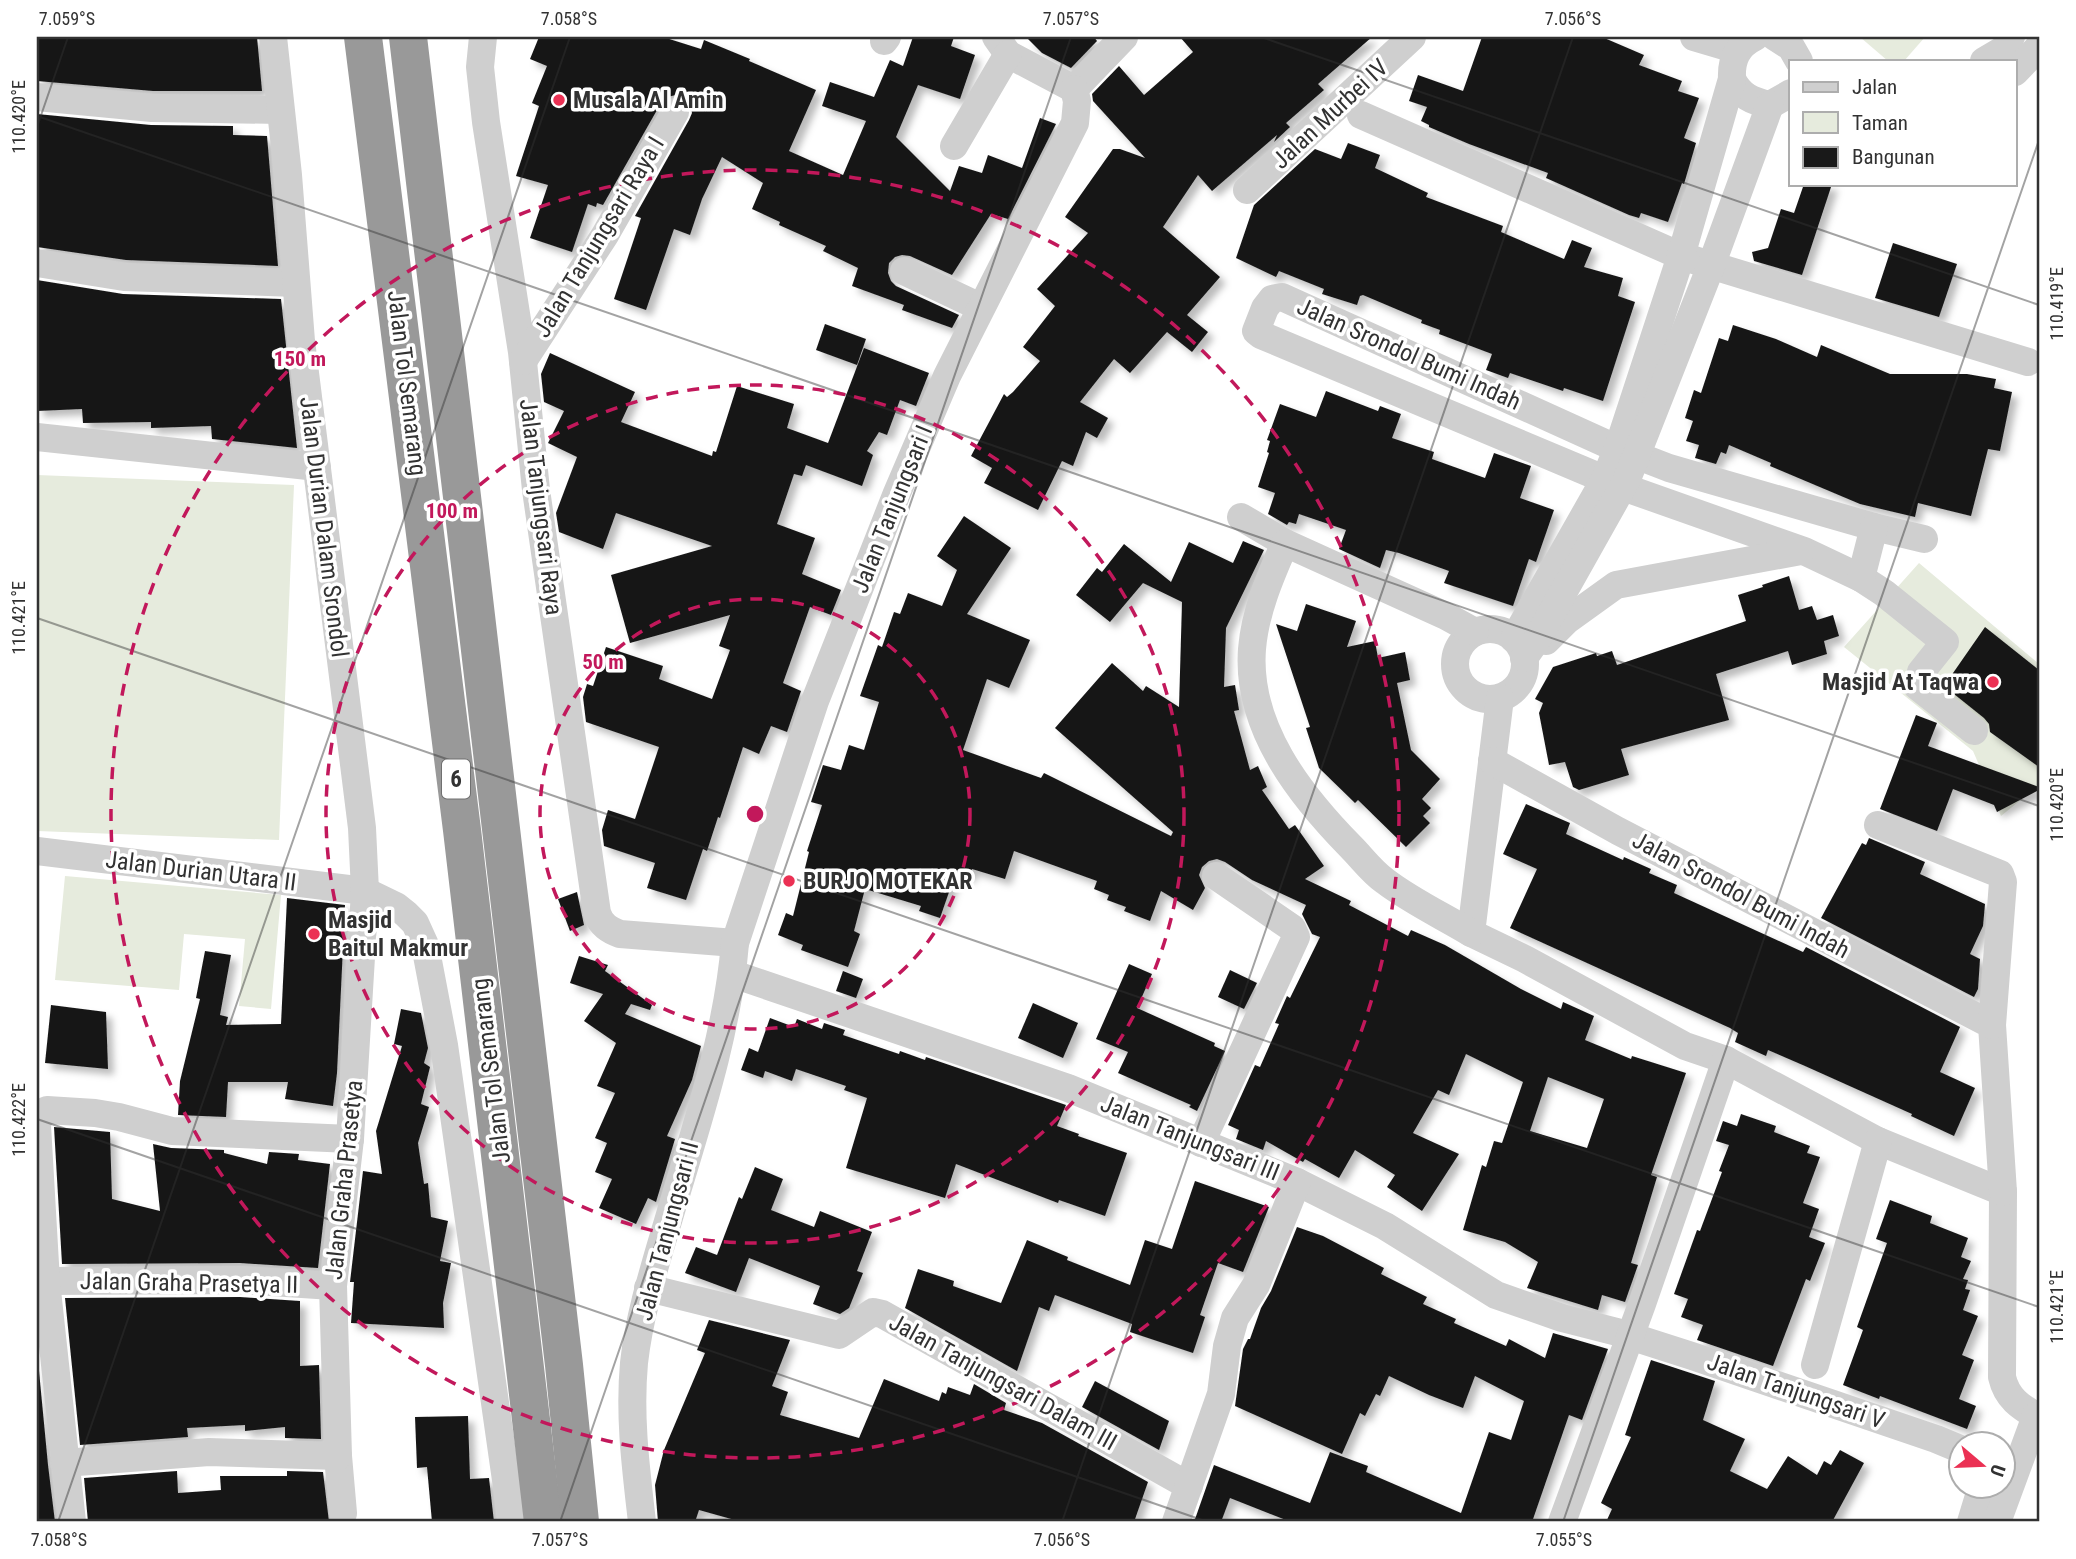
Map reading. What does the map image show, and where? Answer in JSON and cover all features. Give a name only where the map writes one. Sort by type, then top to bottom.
[{"type":"highway","name":"Jalan Tol Semarang","points":[[363,37],[462,831],[543,1522]]},
{"type":"highway","name":"Jalan Tol Semarang","points":[[408,37],[564,1365],[580,1522]]},
{"type":"street","name":"Jalan Durian Dalam Srondol","points":[[273,37],[296,282],[362,828],[365,891]]},
{"type":"street","name":"Jalan Tanjungsari Raya","points":[[483,37],[480,66],[486,122],[523,361],[536,490],[590,870],[600,921],[611,931],[620,934],[735,943]]},
{"type":"street","points":[[954,146],[1002,46],[1074,89],[1124,37]]},
{"type":"street","name":"Jalan Murbei IV","points":[[1247,190],[1412,37]]},
{"type":"street","points":[[1621,466],[1732,79],[1731,67],[1744,42],[1694,37]]},
{"type":"street","points":[[1775,37],[1791,47],[1798,60]]},
{"type":"street","points":[[1986,60],[2006,48],[2011,37]]},
{"type":"street","points":[[2016,71],[2039,47]]},
{"type":"street","points":[[1521,653],[1499,630],[1475,632],[1466,639],[1455,660],[1460,683],[1478,697],[1500,698],[1518,685],[1523,675],[1521,653],[1621,466],[1711,266],[1780,99],[1748,99],[1737,89],[1732,79]]},
{"type":"street","name":"Jalan Tanjungsari I","points":[[735,943],[815,701],[902,481],[980,307],[1075,123],[1077,101],[1074,89]]},
{"type":"street","points":[[37,97],[152,108],[280,110]]},
{"type":"street","name":"Jalan Tanjungsari Raya I","points":[[523,361],[605,234],[675,111]]},
{"type":"street","points":[[1361,115],[1681,256],[2028,362]]},
{"type":"street","points":[[37,263],[124,278],[296,282]]},
{"type":"street","points":[[904,271],[980,307]]},
{"type":"street","name":"Jalan Srondol Bumi Indah","points":[[1924,539],[1874,530],[1669,468],[1621,466],[1256,331],[1265,308],[1272,299],[1282,297],[1621,466],[1804,551],[1862,574],[1946,643],[1921,671],[1917,686],[1974,731]]},
{"type":"street","points":[[37,437],[317,467]]},
{"type":"street","points":[[1241,517],[1285,543],[1446,616],[1475,632]]},
{"type":"street","points":[[1862,574],[1874,530]]},
{"type":"street","points":[[1285,543],[1261,603],[1253,637],[1251,663],[1262,723],[1292,778],[1322,818],[1384,881],[1471,933],[1525,959],[1685,1046],[1726,1060],[1878,1141],[2003,1192]]},
{"type":"street","points":[[1521,653],[1616,585],[1804,551]]},
{"type":"street","points":[[1471,933],[1500,698]]},
{"type":"street","name":"Jalan Srondol Bumi Indah","points":[[1492,761],[1618,831],[1992,1025]]},
{"type":"street","points":[[1878,825],[2000,874],[2003,882],[1992,1025],[2003,1192],[2002,1377],[2004,1387],[2013,1402],[2037,1417],[1997,1522]]},
{"type":"street","name":"Jalan Durian Utara II","points":[[37,850],[365,891],[396,906],[415,923],[425,945],[446,1059],[512,1522]]},
{"type":"street","points":[[1201,1143],[1296,937],[1292,928],[1216,876]]},
{"type":"street","name":"Jalan Graha Prasetya","points":[[343,1513],[332,1456],[333,1286],[350,1139],[365,891]]},
{"type":"street","name":"Jalan Tanjungsari II","points":[[642,1522],[632,1432],[634,1361],[649,1288],[710,1080],[733,974],[735,943]]},
{"type":"street","name":"Jalan Tanjungsari III","points":[[733,974],[1068,1088],[1297,1182],[1385,1226],[1496,1295],[1562,1318],[1631,1336]]},
{"type":"street","points":[[1562,1522],[1631,1336],[1726,1060]]},
{"type":"street","points":[[72,1522],[46,1281],[37,1125],[40,1114],[47,1110],[119,1117],[172,1131],[350,1139]]},
{"type":"street","points":[[1815,1365],[1878,1141]]},
{"type":"street","points":[[1176,1522],[1221,1394],[1227,1346],[1235,1318],[1256,1285],[1297,1182]]},
{"type":"street","name":"Jalan Graha Prasetya II","points":[[46,1281],[240,1280],[333,1286]]},
{"type":"street","name":"Jalan Tanjungsari Dalam III","points":[[649,1288],[839,1335],[873,1312],[881,1314],[1189,1486]]},
{"type":"street","name":"Jalan Tanjungsari V","points":[[1631,1336],[1946,1442]]},
{"type":"street","points":[[64,1463],[209,1452],[332,1456]]},
{"type":"street","points":[[1970,1522],[1977,1500]]},
{"type":"green space","points":[[1860,37],[1925,37],[1905,60],[1887,60]]},
{"type":"green space","points":[[37,475],[294,485],[279,840],[37,831]]},
{"type":"green space","points":[[1919,563],[2039,664],[2039,785],[2001,816],[1973,751],[1844,647]]},
{"type":"green space","points":[[65,876],[281,895],[271,1009],[239,1006],[245,939],[184,934],[179,990],[55,980]]},
{"type":"building","points":[[37,37],[257,37],[262,91],[153,91],[37,81]]},
{"type":"building","points":[[539,37],[663,37],[701,49],[704,40],[750,59],[749,61],[816,90],[789,151],[843,175],[866,121],[822,106],[830,82],[874,97],[890,60],[903,66],[913,37],[954,37],[951,46],[975,55],[960,99],[918,85],[896,137],[950,191],[959,166],[982,173],[988,155],[1022,168],[1040,118],[1056,124],[1008,219],[991,214],[952,275],[910,256],[895,257],[889,263],[888,273],[896,286],[959,315],[952,328],[902,310],[904,305],[852,286],[858,268],[823,251],[826,246],[779,225],[780,222],[752,209],[763,183],[722,157],[702,199],[690,235],[674,229],[646,310],[614,299],[641,218],[635,216],[689,120],[692,113],[690,104],[676,95],[667,97],[661,103],[603,205],[597,203],[596,207],[588,204],[572,252],[530,238],[548,185],[516,176],[539,106],[532,103],[547,66],[530,59]]},
{"type":"building","points":[[1026,37],[1094,37],[1097,41],[1071,68],[1042,53]]},
{"type":"building","points":[[1180,37],[1372,37],[1318,84],[1324,90],[1286,123],[1290,127],[1274,142],[1277,135],[1212,191],[1198,175],[1163,227],[1220,277],[1187,315],[1208,332],[1192,352],[1167,332],[1130,373],[1114,359],[1080,402],[1108,418],[1097,438],[1086,432],[1073,466],[1062,461],[1038,510],[984,483],[992,468],[971,456],[1004,394],[1007,397],[1013,392],[1040,361],[1023,347],[1055,306],[1037,289],[1088,233],[1065,217],[1113,149],[1145,158],[1093,101],[1092,94],[1119,66],[1144,95],[1193,52]]},
{"type":"building","points":[[1482,37],[1602,37],[1644,55],[1639,65],[1682,81],[1678,91],[1699,98],[1684,138],[1696,143],[1684,184],[1682,183],[1668,222],[1641,213],[1639,218],[1629,215],[1546,178],[1548,173],[1469,144],[1421,121],[1427,107],[1409,101],[1418,75],[1463,91]]},
{"type":"building","points":[[37,114],[151,125],[233,126],[233,135],[267,136],[278,266],[126,260],[37,247]]},
{"type":"building","points":[[1348,143],[1380,155],[1375,168],[1428,193],[1426,197],[1503,226],[1501,232],[1564,259],[1572,240],[1592,248],[1584,267],[1623,278],[1618,296],[1635,302],[1603,401],[1510,373],[1508,378],[1486,370],[1492,354],[1439,334],[1440,330],[1421,323],[1422,320],[1363,295],[1357,305],[1322,294],[1324,289],[1279,271],[1276,277],[1236,258],[1254,205],[1315,149],[1341,159]]},
{"type":"building","points":[[1803,186],[1831,186],[1802,275],[1754,261],[1752,252],[1768,248],[1781,209],[1794,213]]},
{"type":"building","points":[[1893,243],[1957,264],[1939,317],[1875,298]]},
{"type":"building","points":[[37,280],[123,294],[281,299],[297,448],[212,439],[211,426],[151,428],[151,422],[83,423],[82,409],[37,411]]},
{"type":"building","points":[[825,324],[866,339],[857,365],[816,350]]},
{"type":"building","points":[[1733,325],[1776,339],[1817,357],[1821,345],[1890,374],[1967,374],[1996,379],[1994,388],[2012,392],[2000,451],[1988,449],[1971,516],[1918,503],[1915,517],[1860,504],[1770,466],[1771,463],[1729,445],[1726,454],[1721,452],[1716,464],[1695,458],[1699,445],[1686,441],[1693,421],[1685,418],[1694,390],[1701,393],[1719,338],[1728,341]]},
{"type":"building","points":[[864,348],[929,373],[916,406],[900,400],[887,435],[879,432],[867,451],[873,455],[862,486],[806,465],[802,476],[794,474],[777,524],[815,538],[802,574],[841,590],[831,615],[810,607],[783,683],[801,691],[787,732],[771,726],[759,754],[743,747],[720,818],[718,817],[707,851],[703,849],[686,900],[647,888],[655,863],[604,846],[602,830],[608,810],[635,819],[659,747],[586,722],[583,697],[587,684],[593,686],[606,647],[663,666],[659,679],[712,699],[730,650],[719,646],[730,615],[630,643],[611,575],[712,546],[616,513],[603,549],[559,532],[556,513],[577,457],[548,443],[564,411],[544,402],[541,374],[550,353],[635,392],[621,422],[712,456],[713,451],[716,452],[737,386],[794,404],[787,428],[828,443]]},
{"type":"building","points":[[1326,391],[1378,411],[1380,406],[1401,414],[1392,438],[1434,452],[1432,459],[1485,478],[1494,453],[1531,466],[1520,498],[1554,510],[1536,562],[1529,559],[1513,606],[1444,583],[1449,571],[1399,553],[1386,550],[1380,568],[1339,549],[1346,530],[1299,514],[1296,524],[1289,522],[1287,525],[1268,514],[1275,493],[1258,487],[1269,453],[1270,441],[1267,440],[1280,404],[1316,417]]},
{"type":"building","points":[[964,516],[1011,548],[967,614],[1030,640],[1009,688],[987,679],[963,750],[1041,778],[1044,773],[1171,836],[1173,832],[1055,728],[1112,663],[1143,691],[1146,686],[1179,707],[1182,602],[1143,583],[1110,622],[1076,595],[1097,568],[1102,572],[1124,544],[1171,582],[1189,542],[1233,563],[1243,541],[1264,550],[1226,628],[1224,687],[1235,685],[1239,710],[1234,711],[1250,770],[1258,766],[1267,787],[1262,790],[1289,829],[1295,825],[1324,866],[1305,879],[1351,901],[1349,905],[1408,936],[1411,930],[1445,945],[1561,1009],[1563,1002],[1594,1016],[1585,1040],[1631,1059],[1632,1056],[1686,1073],[1651,1175],[1657,1177],[1631,1263],[1638,1265],[1625,1302],[1602,1295],[1598,1310],[1527,1288],[1538,1262],[1505,1242],[1463,1230],[1482,1165],[1486,1167],[1494,1141],[1502,1143],[1523,1082],[1466,1054],[1449,1095],[1438,1090],[1413,1133],[1459,1154],[1422,1211],[1387,1187],[1395,1175],[1355,1150],[1339,1178],[1266,1141],[1263,1150],[1236,1139],[1239,1130],[1228,1125],[1255,1065],[1260,1067],[1279,1024],[1275,1023],[1287,996],[1290,998],[1320,937],[1312,934],[1302,914],[1306,905],[1252,880],[1225,862],[1217,859],[1202,867],[1199,875],[1205,888],[1193,910],[1161,891],[1150,921],[1124,911],[1126,907],[1107,900],[1109,895],[1094,889],[1097,881],[1014,851],[1005,879],[972,869],[969,877],[956,872],[940,918],[919,911],[921,906],[865,889],[854,931],[860,934],[848,967],[801,950],[803,945],[778,935],[786,913],[793,916],[809,852],[807,851],[822,805],[811,802],[823,765],[841,770],[849,745],[864,750],[879,702],[860,696],[878,645],[882,647],[894,612],[900,614],[908,593],[942,606],[957,570],[937,556]],"holes":[[[1548,1077],[1604,1099],[1587,1148],[1530,1131]]]},
{"type":"building","points":[[1789,576],[1799,610],[1812,606],[1817,620],[1833,615],[1839,636],[1824,641],[1827,654],[1792,665],[1788,651],[1716,674],[1729,720],[1621,749],[1629,775],[1579,790],[1573,787],[1565,762],[1549,765],[1539,713],[1543,703],[1535,699],[1553,667],[1596,653],[1597,656],[1612,651],[1617,665],[1746,621],[1738,595]]},
{"type":"building","points":[[1306,604],[1356,621],[1347,647],[1375,641],[1378,658],[1405,652],[1410,680],[1397,683],[1411,750],[1440,779],[1422,799],[1431,808],[1423,816],[1430,823],[1406,847],[1358,800],[1355,803],[1319,768],[1306,728],[1310,727],[1276,624],[1297,631]]},
{"type":"building","name":"Masjid At Taqwa","points":[[1985,627],[2039,670],[2039,767],[1990,732],[1989,724],[1984,718],[1944,686]]},
{"type":"building","points":[[1916,715],[1937,723],[1928,746],[2039,787],[2039,790],[1997,812],[1994,805],[1953,789],[1937,831],[1880,809]]},
{"type":"building","points":[[1526,804],[1570,823],[1566,834],[1623,860],[1624,857],[1651,869],[1649,873],[1677,885],[1674,893],[1803,952],[1806,947],[1960,1027],[1940,1072],[1975,1088],[1954,1136],[1911,1116],[1912,1114],[1768,1050],[1766,1056],[1735,1042],[1738,1033],[1730,1028],[1510,928],[1537,869],[1503,854]]},
{"type":"building","points":[[1869,838],[1925,862],[1920,874],[1985,904],[1983,926],[1970,954],[1980,959],[1978,989],[1974,997],[1821,918],[1862,843],[1866,845]]},
{"type":"building","points":[[577,892],[584,925],[570,931],[558,899]]},
{"type":"building","points":[[287,898],[345,905],[333,1106],[285,1099],[288,1082],[228,1082],[226,1117],[178,1115],[180,1081],[200,999],[196,998],[205,951],[231,955],[220,1015],[228,1017],[226,1025],[281,1024]]},
{"type":"building","points":[[579,956],[608,965],[605,971],[652,1005],[650,1010],[631,1004],[625,1014],[701,1046],[692,1080],[667,1136],[675,1139],[656,1202],[648,1198],[636,1224],[599,1208],[612,1179],[595,1172],[607,1143],[595,1138],[615,1093],[597,1086],[616,1043],[584,1021],[603,994],[570,983]]},
{"type":"building","points":[[1129,964],[1152,974],[1137,1008],[1215,1043],[1214,1046],[1225,1051],[1197,1111],[1189,1107],[1191,1105],[1118,1073],[1128,1052],[1096,1039]]},
{"type":"building","points":[[1230,970],[1257,983],[1244,1009],[1218,997]]},
{"type":"building","points":[[843,971],[863,979],[856,998],[836,991]]},
{"type":"building","points":[[1033,1003],[1078,1023],[1063,1058],[1018,1038]]},
{"type":"building","points":[[51,1005],[106,1012],[108,1069],[45,1063]]},
{"type":"building","points":[[401,1009],[421,1013],[428,1048],[424,1063],[430,1067],[421,1104],[429,1107],[418,1143],[424,1184],[428,1183],[431,1217],[448,1221],[440,1261],[451,1263],[443,1303],[444,1328],[351,1323],[354,1282],[350,1282],[363,1171],[382,1174],[376,1131],[402,1046],[394,1044]]},
{"type":"building","points":[[770,1018],[794,1027],[797,1019],[822,1029],[824,1023],[845,1030],[843,1035],[899,1054],[900,1051],[925,1060],[926,1057],[1066,1105],[1057,1126],[1127,1153],[1105,1216],[1059,1200],[1058,1203],[956,1164],[945,1198],[846,1168],[867,1098],[844,1090],[846,1086],[796,1069],[792,1081],[765,1071],[763,1078],[741,1070],[749,1048],[758,1052]]},
{"type":"building","points":[[1741,1114],[1776,1126],[1774,1132],[1810,1146],[1807,1153],[1820,1157],[1803,1203],[1819,1209],[1809,1237],[1825,1243],[1810,1281],[1806,1279],[1773,1366],[1697,1340],[1703,1325],[1681,1317],[1688,1299],[1674,1294],[1722,1172],[1719,1171],[1729,1145],[1716,1141],[1723,1121],[1737,1126]]},
{"type":"building","points":[[54,1127],[110,1132],[112,1199],[160,1211],[153,1144],[171,1148],[224,1150],[224,1153],[267,1164],[269,1152],[299,1154],[298,1160],[330,1164],[318,1268],[240,1263],[62,1264]]},
{"type":"building","points":[[755,1167],[783,1179],[771,1210],[814,1227],[820,1211],[872,1232],[857,1271],[863,1273],[849,1308],[840,1314],[813,1304],[820,1286],[749,1258],[736,1292],[685,1273],[696,1247],[717,1255],[739,1197],[742,1199]]},
{"type":"building","points":[[1195,1181],[1269,1207],[1243,1272],[1218,1263],[1200,1315],[1205,1317],[1193,1353],[1130,1332],[1132,1324],[1055,1295],[1049,1311],[1039,1307],[1017,1371],[905,1308],[918,1269],[954,1281],[953,1286],[1001,1303],[1027,1240],[1068,1257],[1067,1260],[1130,1285],[1145,1240],[1172,1249]]},
{"type":"building","points":[[1890,1200],[1932,1216],[1930,1223],[1968,1238],[1961,1257],[1971,1261],[1963,1279],[1968,1280],[1965,1289],[1970,1290],[1963,1310],[1978,1316],[1962,1355],[1974,1360],[1959,1399],[1976,1406],[1967,1429],[1843,1385],[1863,1330],[1857,1327],[1887,1243],[1876,1239]]},
{"type":"building","points":[[1297,1227],[1323,1236],[1384,1268],[1381,1274],[1427,1297],[1423,1304],[1456,1319],[1454,1323],[1506,1346],[1509,1339],[1545,1358],[1553,1333],[1608,1349],[1582,1420],[1569,1415],[1532,1522],[1291,1522],[1230,1498],[1221,1522],[1194,1522],[1214,1465],[1310,1503],[1330,1452],[1368,1466],[1366,1472],[1461,1513],[1489,1432],[1511,1440],[1524,1401],[1475,1376],[1463,1408],[1389,1376],[1380,1396],[1376,1394],[1365,1416],[1360,1413],[1342,1454],[1235,1406],[1243,1349],[1250,1339]]},
{"type":"building","points":[[240,1297],[300,1301],[300,1366],[319,1365],[321,1439],[285,1438],[285,1427],[245,1431],[245,1425],[187,1428],[188,1437],[80,1445],[65,1298]]},
{"type":"building","points":[[709,1320],[790,1340],[772,1386],[788,1392],[780,1415],[859,1438],[884,1379],[939,1401],[942,1392],[946,1394],[948,1387],[970,1395],[974,1384],[1006,1403],[1004,1410],[1042,1423],[1148,1482],[1134,1522],[742,1522],[699,1510],[695,1522],[658,1522],[655,1485],[664,1450],[705,1353],[697,1350]]},
{"type":"building","points":[[37,1350],[48,1465],[55,1522],[37,1522]]},
{"type":"building","points":[[1651,1360],[1715,1381],[1703,1420],[1745,1439],[1730,1471],[1767,1489],[1788,1456],[1817,1475],[1824,1461],[1831,1465],[1840,1450],[1864,1463],[1832,1522],[1606,1522],[1612,1509],[1601,1503],[1631,1437],[1625,1435]]},
{"type":"building","points":[[1095,1381],[1169,1421],[1159,1450],[1082,1407]]},
{"type":"building","points":[[468,1416],[470,1479],[489,1478],[494,1522],[432,1522],[427,1467],[417,1468],[415,1417]]},
{"type":"building","points":[[177,1471],[178,1493],[221,1490],[220,1476],[287,1476],[287,1471],[323,1472],[329,1522],[88,1522],[84,1478]]},
{"type":"place","name":"Musala Al Amin","points":[[559,100]]},
{"type":"place","name":"Masjid At Taqwa","points":[[1993,682]]},
{"type":"place","name":"BURJO MOTEKAR","points":[[789,881]]},
{"type":"place","name":"Masjid Baitul Makmur","points":[[314,934]]}]
